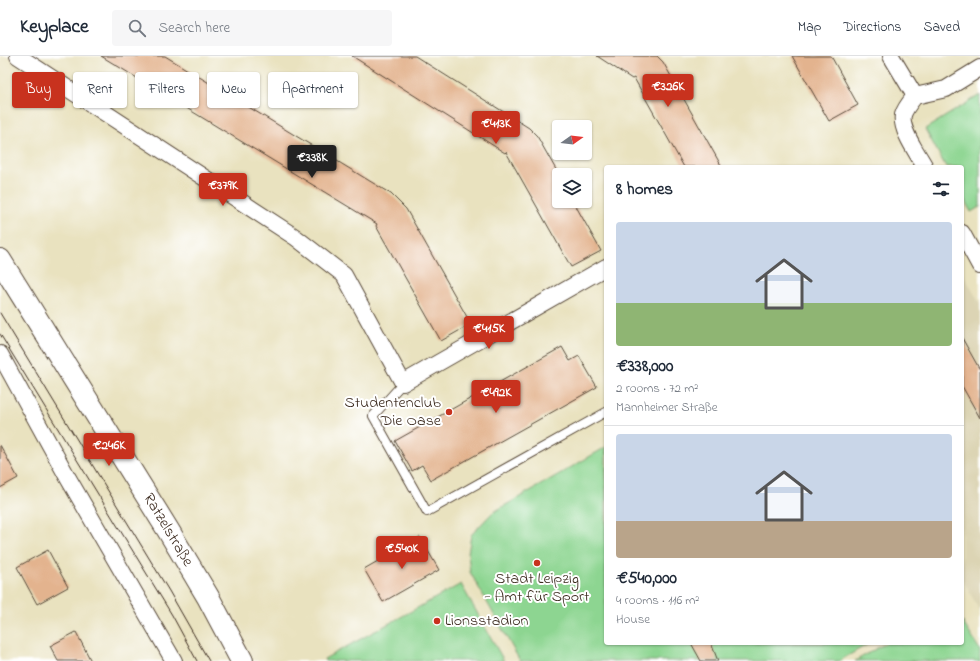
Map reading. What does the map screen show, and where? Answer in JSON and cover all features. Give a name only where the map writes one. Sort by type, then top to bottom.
[{"type":"main road","name":"Ratzelstraße","points":[[0,260],[168,530],[208,597],[242,661]]},
{"type":"street","points":[[18,56],[295,237],[344,275],[403,383],[604,268]]},
{"type":"street","points":[[892,56],[915,96]]},
{"type":"street","points":[[924,165],[907,134],[903,123],[903,114],[915,96],[946,89],[980,68]]},
{"type":"street","points":[[964,237],[980,266]]},
{"type":"street","points":[[0,354],[68,478],[174,661]]},
{"type":"lane","points":[[403,383],[373,416],[427,512],[604,413]]},
{"type":"shaded area","points":[[964,276],[980,304],[980,611],[964,583]]},
{"type":"green space","points":[[980,95],[980,207],[971,212],[964,200],[964,165],[945,165],[925,129]]},
{"type":"green space","name":"Stadt Leipzig - Amt für Sport","points":[[604,448],[604,645],[867,645],[839,661],[520,661],[470,572],[468,554],[471,535],[492,513]]},
{"type":"green space","name":"Lionsstadion","points":[[461,584],[504,661],[325,661],[324,659]]},
{"type":"green space","points":[[964,624],[980,650],[980,661],[855,661],[883,645],[964,645]]},
{"type":"building","points":[[101,56],[165,56],[191,72],[135,72],[135,77]]},
{"type":"building","points":[[352,56],[415,56],[529,128],[537,136],[555,168],[552,168],[552,208],[577,208],[601,251],[571,267],[506,152],[505,153]]},
{"type":"building","points":[[597,56],[657,56],[663,62],[721,165],[683,165],[634,78],[632,79]]},
{"type":"building","points":[[792,56],[831,56],[858,105],[829,121]]},
{"type":"building","points":[[199,77],[207,82],[207,108],[250,108],[391,194],[406,209],[471,324],[441,341],[376,226],[377,224],[186,108],[199,108]]},
{"type":"building","points":[[964,342],[980,370],[980,418],[964,390]]},
{"type":"building","points":[[562,347],[570,361],[579,356],[597,387],[431,480],[422,465],[412,471],[395,441]]},
{"type":"building","points":[[0,445],[18,478],[0,488]]},
{"type":"building","points":[[420,537],[439,570],[383,602],[364,569]]},
{"type":"building","points":[[48,550],[68,587],[37,604],[17,567]]},
{"type":"building","points":[[76,632],[91,661],[58,661],[50,646]]},
{"type":"building","points":[[692,645],[712,645],[718,661],[701,661]]},
{"type":"tram line","points":[[0,313],[169,591],[209,661]]},
{"type":"tram line","points":[[0,334],[172,615],[197,661]]},
{"type":"place","name":"Studentenclub Die Oase","points":[[449,412]]},
{"type":"place","name":"Stadt Leipzig - Amt für Sport","points":[[537,563]]},
{"type":"place","name":"Lionsstadion","points":[[437,621]]}]
